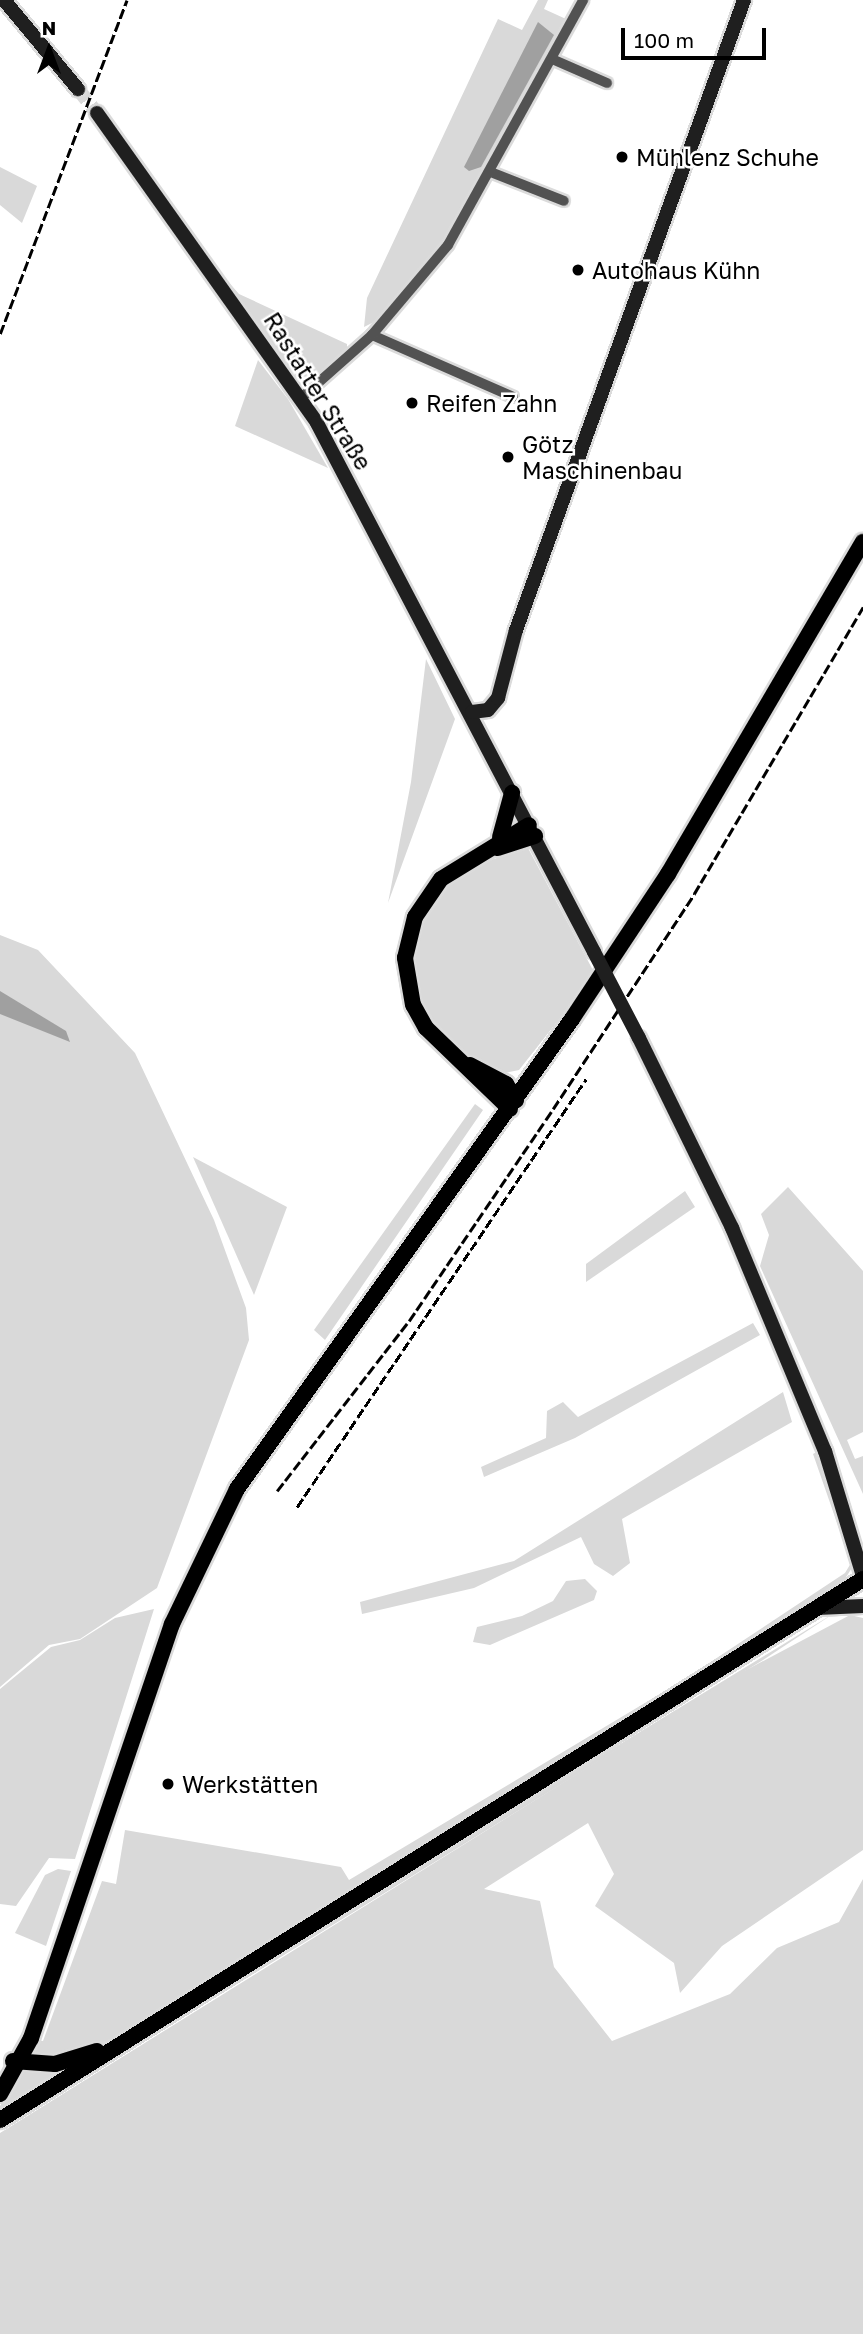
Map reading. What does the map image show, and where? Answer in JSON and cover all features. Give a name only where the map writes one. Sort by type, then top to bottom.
[{"type":"main road","points":[[0,2094],[39,2012],[172,1624],[206,1547],[237,1489],[539,1067],[668,874],[863,542]]},
{"type":"main road","points":[[500,837],[512,793]]},
{"type":"main road","points":[[513,1104],[461,1062],[426,1028],[413,1005],[405,958],[424,899],[441,878],[500,837],[532,831]]},
{"type":"main road","points":[[482,852],[532,831]]},
{"type":"main road","points":[[461,1062],[497,1077],[539,1067]]},
{"type":"main road","points":[[497,1077],[513,1104]]},
{"type":"main road","points":[[0,2120],[863,1577]]},
{"type":"main road","points":[[16,2062],[65,2062],[128,2038]]},
{"type":"main road","points":[[0,2082],[16,2062]]},
{"type":"street","points":[[4,0],[78,89]]},
{"type":"street","points":[[301,398],[373,335],[448,245],[493,173],[583,0]]},
{"type":"street","points":[[472,712],[499,689],[744,0]]},
{"type":"street","points":[[552,59],[607,83]]},
{"type":"street","name":"Rastatter Straße","points":[[97,113],[301,398],[472,712],[639,1038],[732,1228],[850,1519]]},
{"type":"street","points":[[493,173],[564,201]]},
{"type":"street","points":[[373,335],[513,397]]},
{"type":"street","points":[[850,1519],[863,1535]]},
{"type":"street","points":[[850,1519],[863,1577]]},
{"type":"street","points":[[817,1608],[863,1606]]},
{"type":"shaded area","points":[[538,0],[548,0],[544,9],[566,19],[573,8],[443,245],[378,320],[364,327],[367,298],[498,19],[522,30]]},
{"type":"shaded area","points":[[538,22],[554,35],[481,167],[469,171],[464,167]]},
{"type":"shaded area","points":[[0,167],[37,186],[22,223],[0,205]]},
{"type":"shaded area","points":[[216,268],[239,294],[347,344],[347,351],[315,379],[296,380]]},
{"type":"shaded area","points":[[258,360],[288,399],[328,468],[235,426]]},
{"type":"shaded area","points":[[426,659],[455,719],[388,903],[411,782]]},
{"type":"shaded area","points":[[528,848],[595,974],[519,1070],[500,1074],[475,1066],[422,1016],[411,958],[421,917],[443,887],[478,864]]},
{"type":"shaded area","points":[[0,935],[38,950],[135,1053],[214,1220],[246,1308],[249,1340],[157,1588],[80,1639],[49,1645],[0,1687]]},
{"type":"shaded area","points":[[0,991],[66,1031],[70,1042],[0,1014]]},
{"type":"shaded area","points":[[475,1104],[483,1110],[325,1340],[314,1330]]},
{"type":"shaded area","points":[[193,1157],[287,1207],[254,1295]]},
{"type":"shaded area","points":[[788,1187],[863,1271],[863,1432],[847,1440],[855,1459],[863,1456],[863,1494],[760,1266],[769,1235],[761,1214]]},
{"type":"shaded area","points":[[685,1191],[695,1207],[586,1282],[586,1264]]},
{"type":"shaded area","points":[[753,1323],[760,1335],[575,1438],[484,1477],[481,1467],[546,1438],[547,1411],[563,1402],[578,1417]]},
{"type":"shaded area","points":[[783,1392],[792,1422],[622,1519],[630,1563],[613,1576],[594,1564],[581,1537],[474,1588],[362,1614],[360,1602],[514,1561]]},
{"type":"shaded area","points":[[820,1450],[855,1563],[843,1582],[125,2033],[65,2059],[30,2056],[36,2040],[43,2041],[102,1881],[116,1884],[125,1830],[341,1867],[349,1880],[685,1679],[845,1573],[851,1563],[813,1454]]},
{"type":"shaded area","points":[[585,1579],[597,1591],[594,1600],[490,1645],[473,1642],[477,1627],[522,1616],[553,1601],[566,1581]]},
{"type":"shaded area","points":[[154,1609],[75,1859],[49,1858],[16,1906],[0,1904],[0,1689],[51,1647],[80,1640],[115,1618]]},
{"type":"shaded area","points":[[836,1612],[763,1660],[0,2130],[0,2123]]},
{"type":"shaded area","points":[[850,1615],[863,1618],[863,1850],[722,1946],[680,1993],[674,1963],[595,1906],[614,1874],[588,1823],[484,1889],[540,1901],[554,1967],[612,2041],[730,1994],[777,1948],[839,1922],[863,1879],[863,2334],[0,2334],[0,2133],[733,1677]]},
{"type":"shaded area","points":[[58,1869],[71,1871],[46,1946],[15,1933],[45,1875]]},
{"type":"shaded area","points":[[79,2063],[0,2117],[0,2106],[23,2072]]},
{"type":"tunnel","points":[[78,89],[97,113]]},
{"type":"railway","points":[[0,334],[127,0]]},
{"type":"railway","points":[[277,1491],[409,1321],[553,1109],[694,894],[863,607]]},
{"type":"railway","points":[[297,1507],[586,1079]]},
{"type":"place","name":"Mühlenz Schuhe","points":[[622,157]]},
{"type":"place","name":"Autohaus Kühn","points":[[578,270]]},
{"type":"place","name":"Reifen Zahn","points":[[412,403]]},
{"type":"place","name":"Götz Maschinenbau","points":[[508,457]]},
{"type":"place","name":"Werkstätten","points":[[168,1784]]}]
